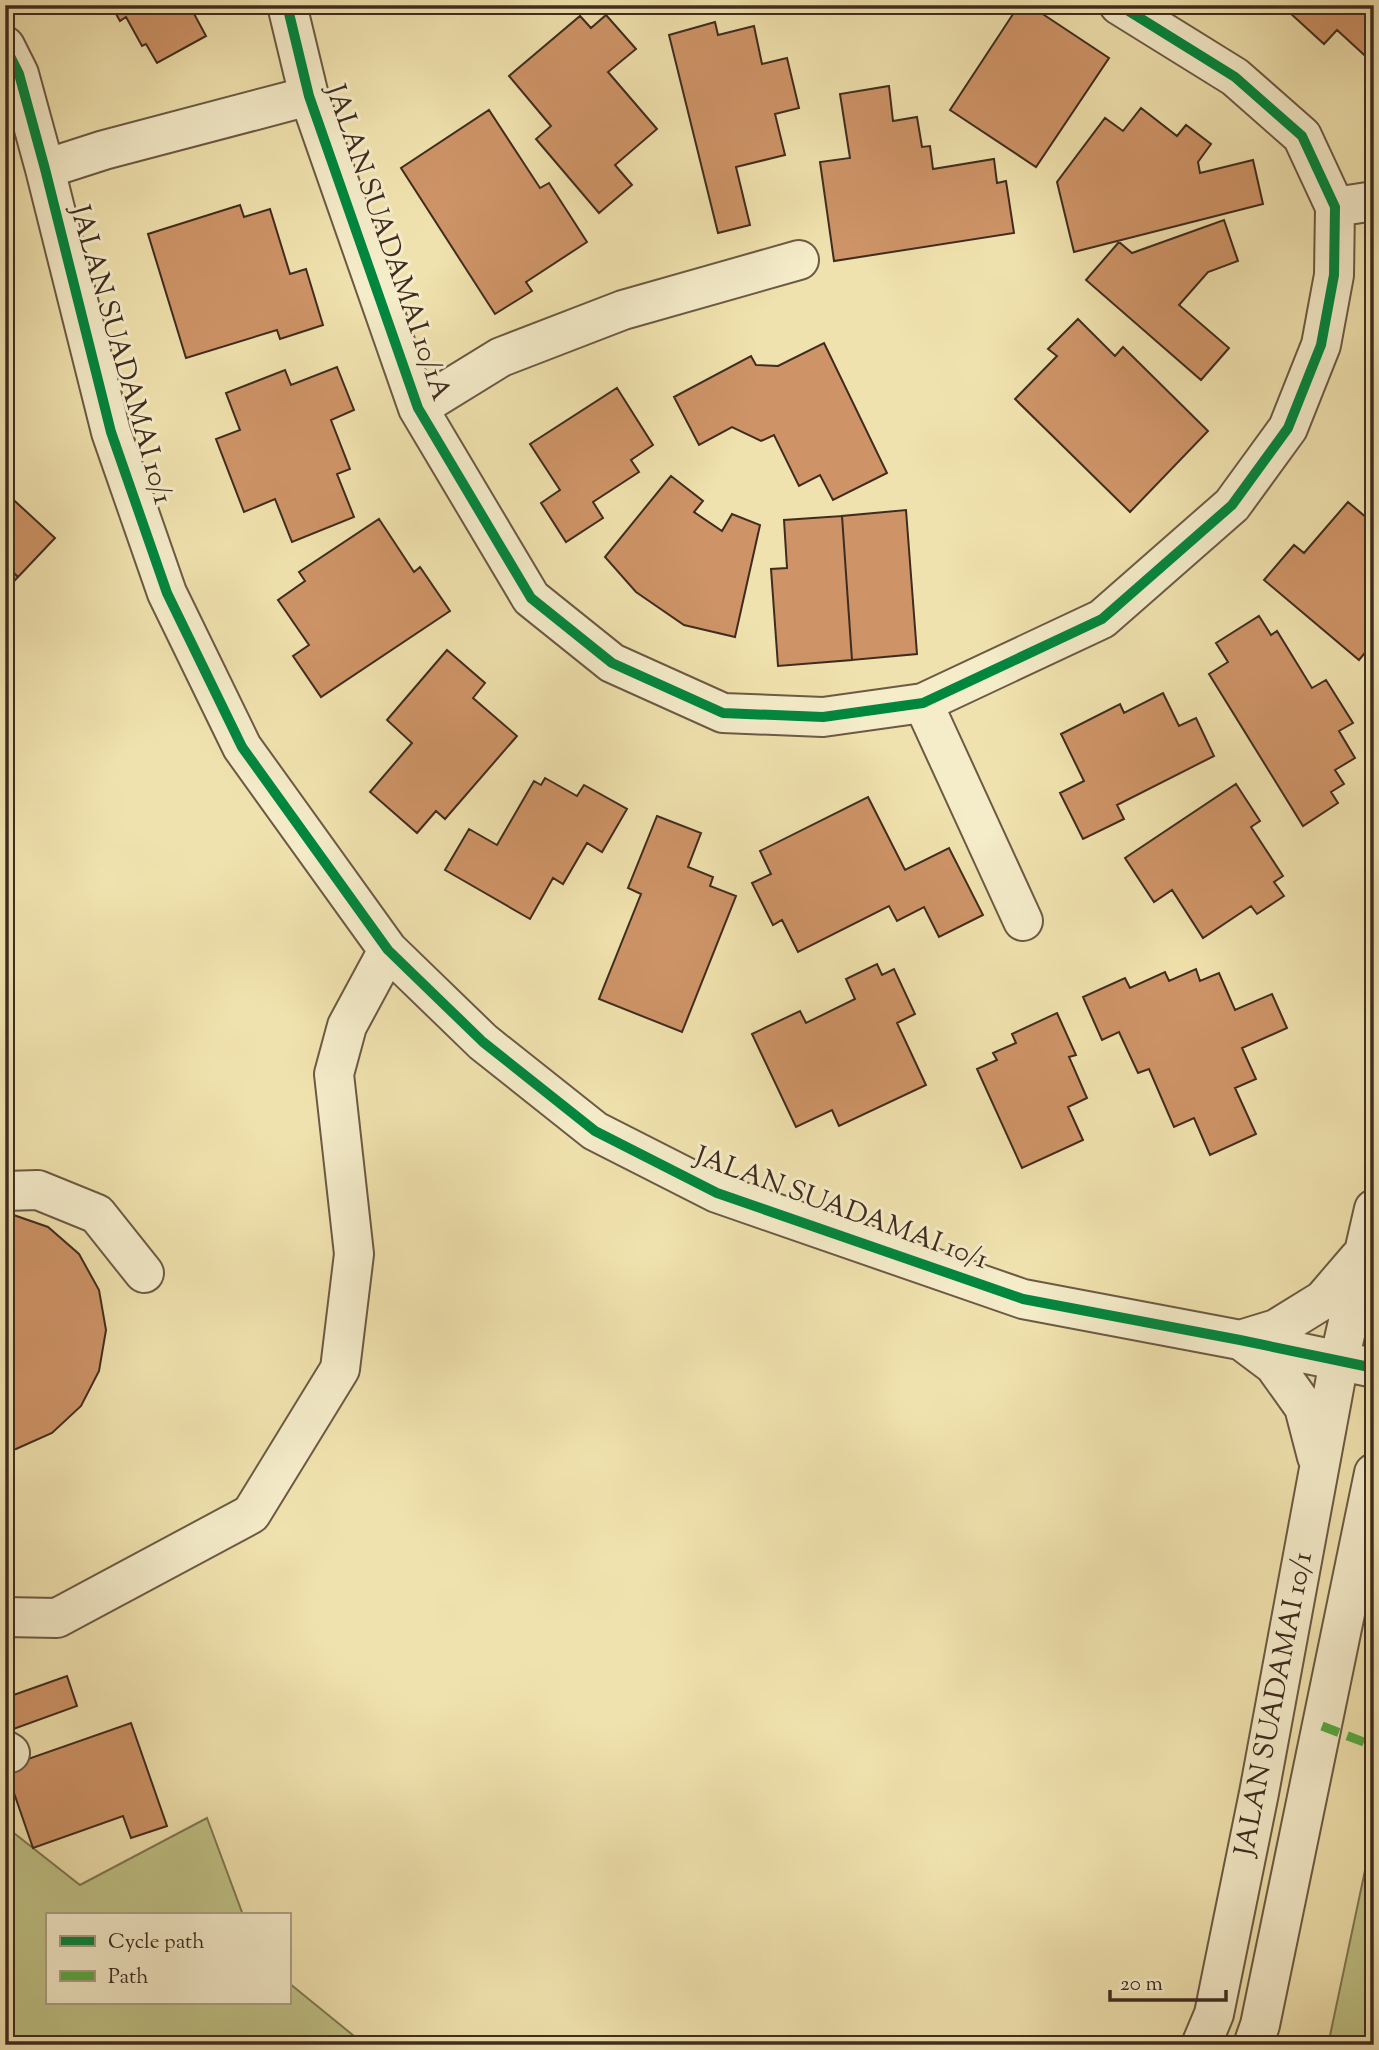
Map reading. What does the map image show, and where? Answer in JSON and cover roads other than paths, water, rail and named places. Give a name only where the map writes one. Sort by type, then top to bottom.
[{"type":"street","name":"JALAN SUADAMAI 10/1A","points":[[287,5],[309,96],[418,408],[531,598],[612,663],[723,713],[823,717],[923,703],[1102,619],[1232,505],[1287,428],[1321,345],[1334,275],[1335,207],[1302,136],[1235,76],[1119,5]]},
{"type":"street","name":"JALAN SUADAMAI 10/1","points":[[5,46],[19,74],[111,432],[167,593],[242,747],[387,950],[483,1042],[595,1131],[718,1193],[1023,1299],[1356,1364]]},
{"type":"street","points":[[45,169],[104,150],[309,96]]},
{"type":"street","points":[[1335,207],[1374,201]]},
{"type":"street","points":[[418,408],[501,357],[623,310],[799,260]]},
{"type":"street","points":[[923,703],[1023,921]]},
{"type":"street","points":[[5,1617],[57,1618],[251,1514],[340,1369],[354,1254],[334,1074],[348,1026],[387,950]]},
{"type":"street","points":[[5,1192],[38,1190],[97,1214],[144,1273]]},
{"type":"street","name":"JALAN SUADAMAI 10/1","points":[[1201,2045],[1214,2014],[1320,1465],[1356,1364],[1364,1251],[1374,1209]]},
{"type":"street","points":[[1240,1340],[1276,1329],[1323,1300],[1364,1251]]},
{"type":"street","points":[[1240,1340],[1274,1365],[1304,1407],[1320,1465]]},
{"type":"street","name":"JALAN SUADAMAI 10/1","points":[[1253,2045],[1260,2025],[1374,1473]]}]
